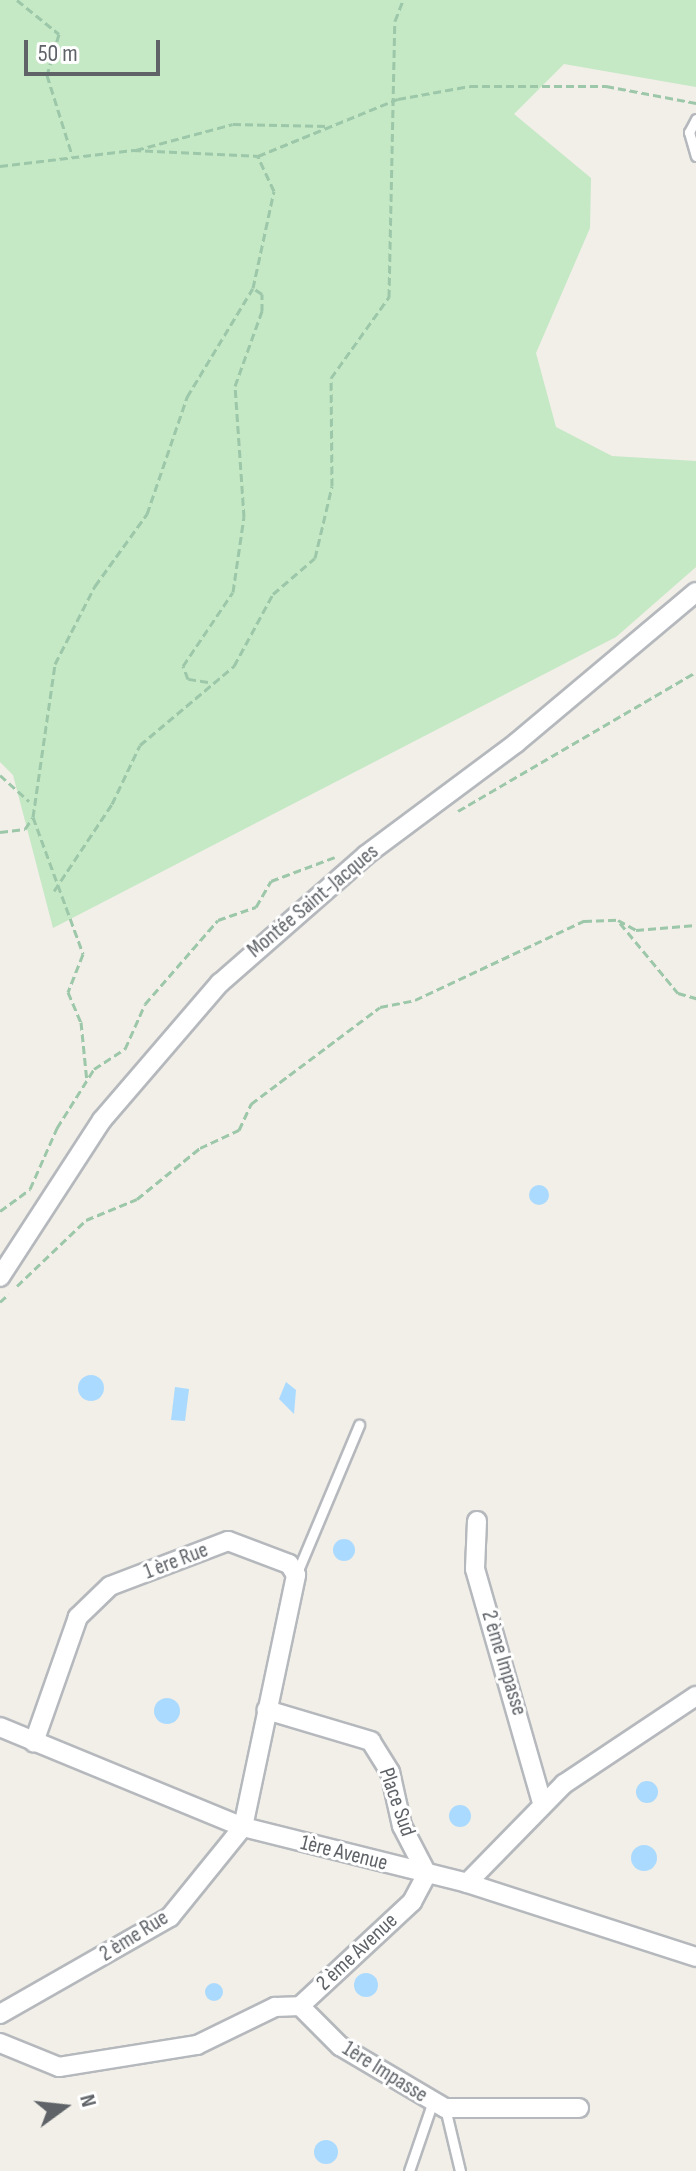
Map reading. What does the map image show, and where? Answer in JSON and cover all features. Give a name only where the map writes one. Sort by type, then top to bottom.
[{"type":"street","name":"Montée Saint-Jacques","points":[[0,1277],[102,1120],[220,983],[366,855],[516,743],[696,592]]},
{"type":"street","name":"2 ème Impasse","points":[[477,1521],[475,1569],[542,1803]]},
{"type":"street","name":"1 ère Rue","points":[[34,1742],[78,1617],[110,1586],[228,1541],[289,1564],[296,1575]]},
{"type":"street","points":[[243,1827],[296,1575]]},
{"type":"street","points":[[467,1883],[542,1803],[625,1737],[696,1696]]},
{"type":"street","name":"Place Sud","points":[[267,1710],[371,1741],[390,1772],[402,1826],[427,1874]]},
{"type":"street","name":"1ère Avenue","points":[[0,1727],[243,1827],[467,1883],[696,1957]]},
{"type":"street","name":"2 ème Rue","points":[[0,2014],[170,1917],[243,1827]]},
{"type":"street","name":"2 ème Avenue","points":[[0,2043],[59,2067],[94,2067],[197,2045],[275,2007],[300,2006],[412,1902],[427,1874]]},
{"type":"street","name":"1ère Impasse","points":[[300,2006],[340,2046],[439,2105],[579,2108]]},
{"type":"lane","points":[[696,119],[689,132],[696,156]]},
{"type":"lane","points":[[296,1575],[359,1425]]},
{"type":"lane","points":[[409,2171],[439,2105]]},
{"type":"lane","points":[[439,2105],[460,2171]]},
{"type":"path","points":[[17,0],[59,34],[47,75],[72,155]]},
{"type":"path","points":[[54,891],[68,860],[112,804],[140,745],[211,682],[234,666],[273,594],[315,558],[332,486],[331,378],[389,297],[394,240],[398,99],[395,21],[403,0]]},
{"type":"path","points":[[0,166],[133,150],[258,156],[398,99],[470,86],[590,86],[696,103]]},
{"type":"path","points":[[133,150],[233,124],[330,127]]},
{"type":"path","points":[[87,1084],[81,1022],[68,992],[83,954],[54,891],[29,801],[55,664],[95,586],[147,514],[187,397],[253,288],[274,191],[258,156]]},
{"type":"path","points":[[211,682],[188,679],[183,666],[233,592],[244,517],[235,386],[262,311],[262,294],[253,288]]},
{"type":"path","points":[[0,775],[29,801]]},
{"type":"path","points":[[0,832],[25,829],[33,817]]},
{"type":"path","points":[[618,920],[678,993],[696,998]]},
{"type":"path","points":[[0,1302],[86,1220],[137,1199],[200,1148],[239,1130],[251,1104],[380,1007],[415,1000],[568,927],[618,920],[636,930],[696,925]]},
{"type":"green space","points":[[0,0],[696,0],[696,87],[564,64],[514,114],[591,178],[590,228],[536,353],[556,427],[612,456],[696,461],[696,567],[616,637],[53,928],[13,775],[0,762]]},
{"type":"water","points":[[539,1185],[546,1188],[549,1195],[546,1202],[539,1205],[532,1202],[529,1195],[532,1188]]},
{"type":"water","points":[[91,1375],[100,1379],[104,1388],[100,1397],[91,1401],[82,1397],[78,1388],[82,1379]]},
{"type":"water","points":[[286,1382],[296,1390],[294,1414],[279,1399]]},
{"type":"water","points":[[175,1387],[189,1389],[185,1421],[171,1420]]},
{"type":"water","points":[[344,1539],[352,1542],[355,1550],[352,1558],[344,1561],[336,1558],[333,1550],[336,1542]]},
{"type":"water","points":[[167,1698],[176,1702],[180,1711],[176,1720],[167,1724],[158,1720],[154,1711],[158,1702]]},
{"type":"water","points":[[647,1781],[655,1784],[658,1792],[655,1800],[647,1803],[639,1800],[636,1792],[639,1784]]},
{"type":"water","points":[[460,1805],[468,1808],[471,1816],[468,1824],[460,1827],[452,1824],[449,1816],[452,1808]]},
{"type":"water","points":[[644,1845],[653,1849],[657,1858],[653,1867],[644,1871],[635,1867],[631,1858],[635,1849]]},
{"type":"water","points":[[366,1973],[374,1977],[378,1985],[374,1993],[366,1997],[358,1993],[354,1985],[358,1977]]},
{"type":"water","points":[[214,1983],[223,1992],[214,2001],[205,1992]]},
{"type":"water","points":[[326,2140],[337,2147],[338,2152],[331,2163],[326,2164],[315,2157],[314,2152],[321,2141]]}]
